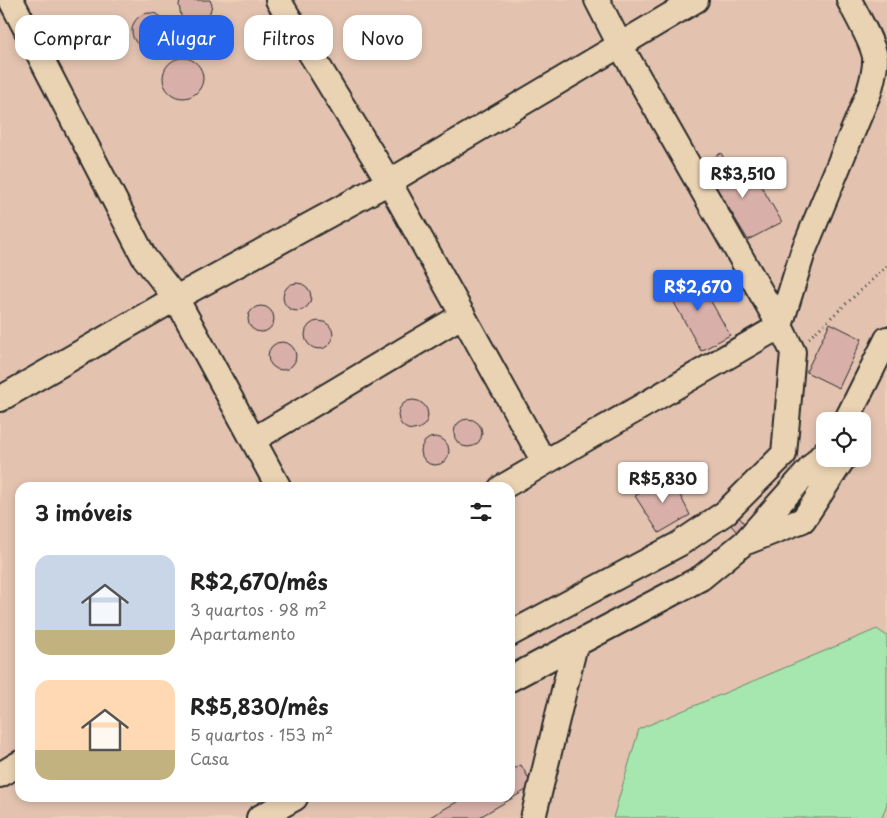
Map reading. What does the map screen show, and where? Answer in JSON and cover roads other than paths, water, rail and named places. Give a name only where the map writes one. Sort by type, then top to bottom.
[{"type":"lane","points":[[278,0],[389,182],[544,462]]},
{"type":"lane","points":[[515,631],[679,544],[725,513],[784,454],[794,352],[620,45],[597,0]]},
{"type":"lane","points":[[0,399],[176,298],[389,182],[696,0]]},
{"type":"lane","points":[[511,482],[780,326],[803,252],[869,92],[874,72],[875,56],[849,0]]},
{"type":"lane","points":[[19,3],[144,256],[176,298],[276,482]]},
{"type":"lane","points":[[253,440],[463,315]]},
{"type":"lane","points":[[850,412],[887,339]]},
{"type":"lane","points":[[865,412],[887,365]]},
{"type":"lane","points":[[784,454],[805,474]]},
{"type":"lane","points":[[515,676],[701,578],[745,542],[816,462]]},
{"type":"lane","points":[[745,542],[804,520],[838,467]]},
{"type":"lane","points":[[533,818],[575,645]]},
{"type":"lane","points":[[0,775],[15,766]]},
{"type":"lane","points":[[259,818],[288,802]]}]
